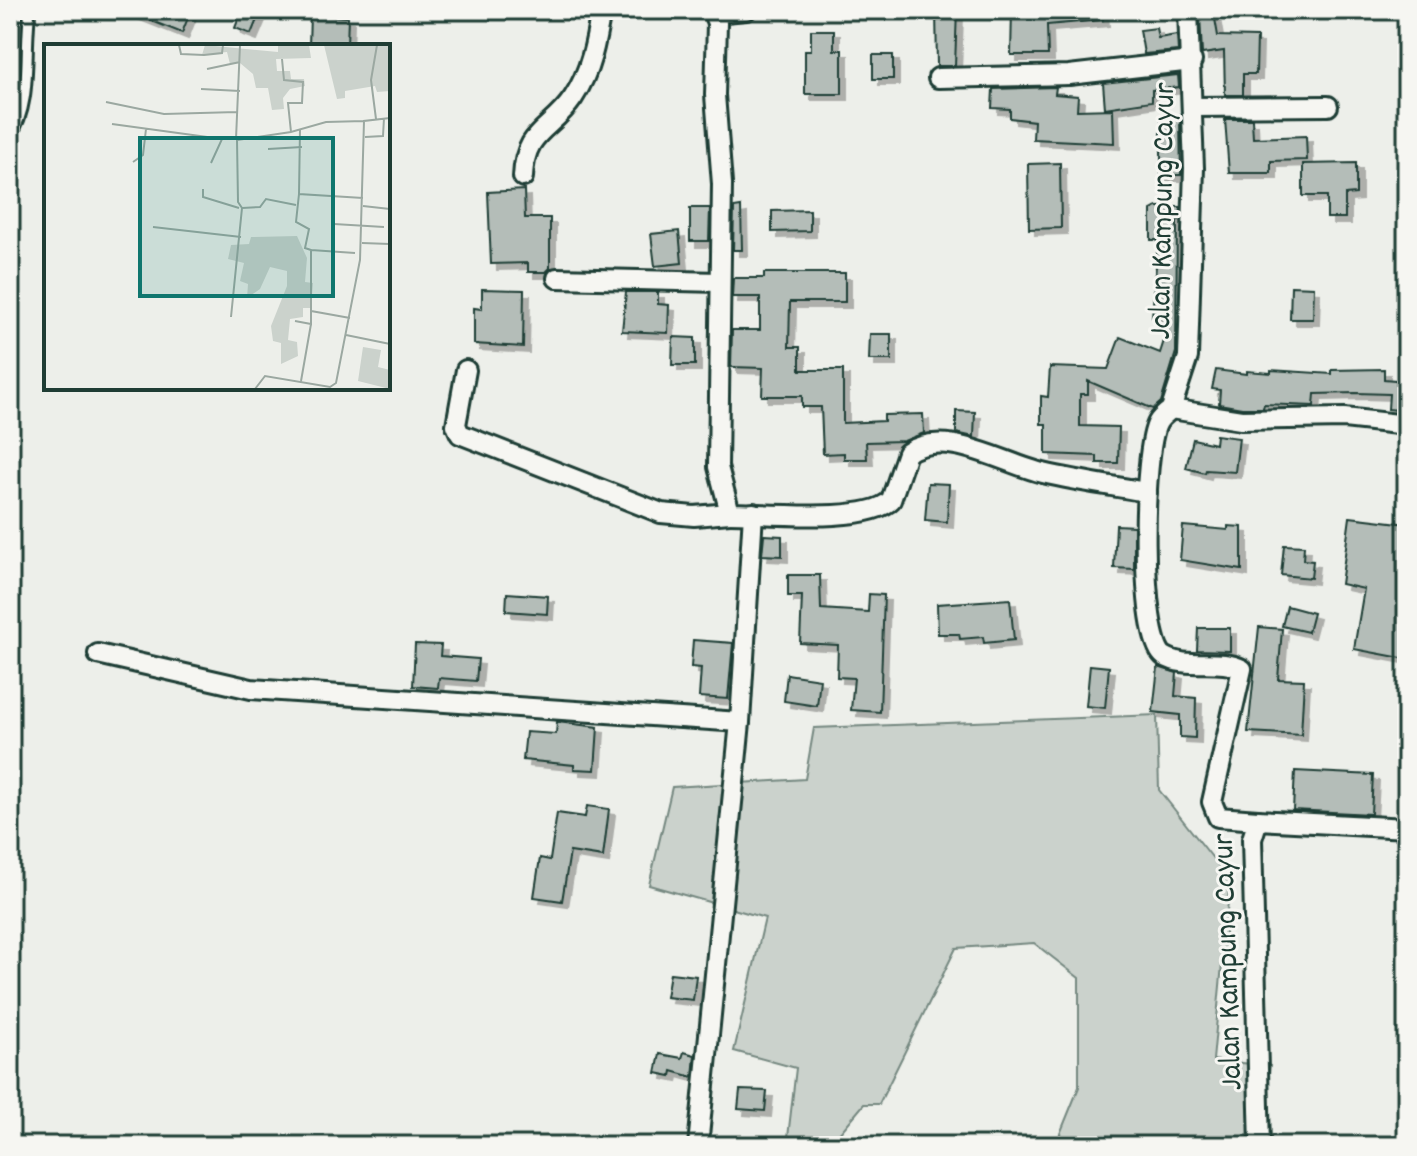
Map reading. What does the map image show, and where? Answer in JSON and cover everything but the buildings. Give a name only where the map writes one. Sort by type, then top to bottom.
[{"type":"street","points":[[523,177],[528,144],[572,100],[585,78],[601,10]]},
{"type":"street","points":[[730,513],[718,467],[722,184],[715,95],[714,12],[746,10]]},
{"type":"street","name":"Jalan Kampung Cayur","points":[[1188,10],[1193,107],[1188,357],[1171,409],[1158,421],[1147,492],[1146,582],[1154,643],[1163,655],[1179,661],[1242,669],[1212,802],[1218,817],[1258,820],[1252,839],[1260,1146]]},
{"type":"street","points":[[938,78],[1069,75],[1192,61]]},
{"type":"street","points":[[1193,107],[1328,106]]},
{"type":"street","points":[[557,278],[719,282]]},
{"type":"street","points":[[466,370],[456,425],[460,434],[661,513],[694,516],[730,513],[854,514],[886,505],[893,495],[902,459],[915,447],[928,445],[964,445],[1041,473],[1147,492]]},
{"type":"street","points":[[1171,409],[1241,420],[1344,418],[1407,425]]},
{"type":"street","points":[[698,1146],[740,722],[753,513]]},
{"type":"street","points":[[98,654],[251,689],[740,722]]},
{"type":"street","points":[[1258,820],[1407,828]]},
{"type":"lane","points":[[10,136],[24,108],[24,49],[30,10]]},
{"type":"shaded area","points":[[1157,715],[1159,790],[1230,880],[1213,1060],[1270,1066],[1260,1146],[1055,1146],[1079,1087],[1079,978],[1034,943],[956,948],[879,1104],[864,1104],[829,1146],[787,1146],[796,1068],[734,1051],[765,918],[649,885],[672,787],[805,779],[814,728]]}]
